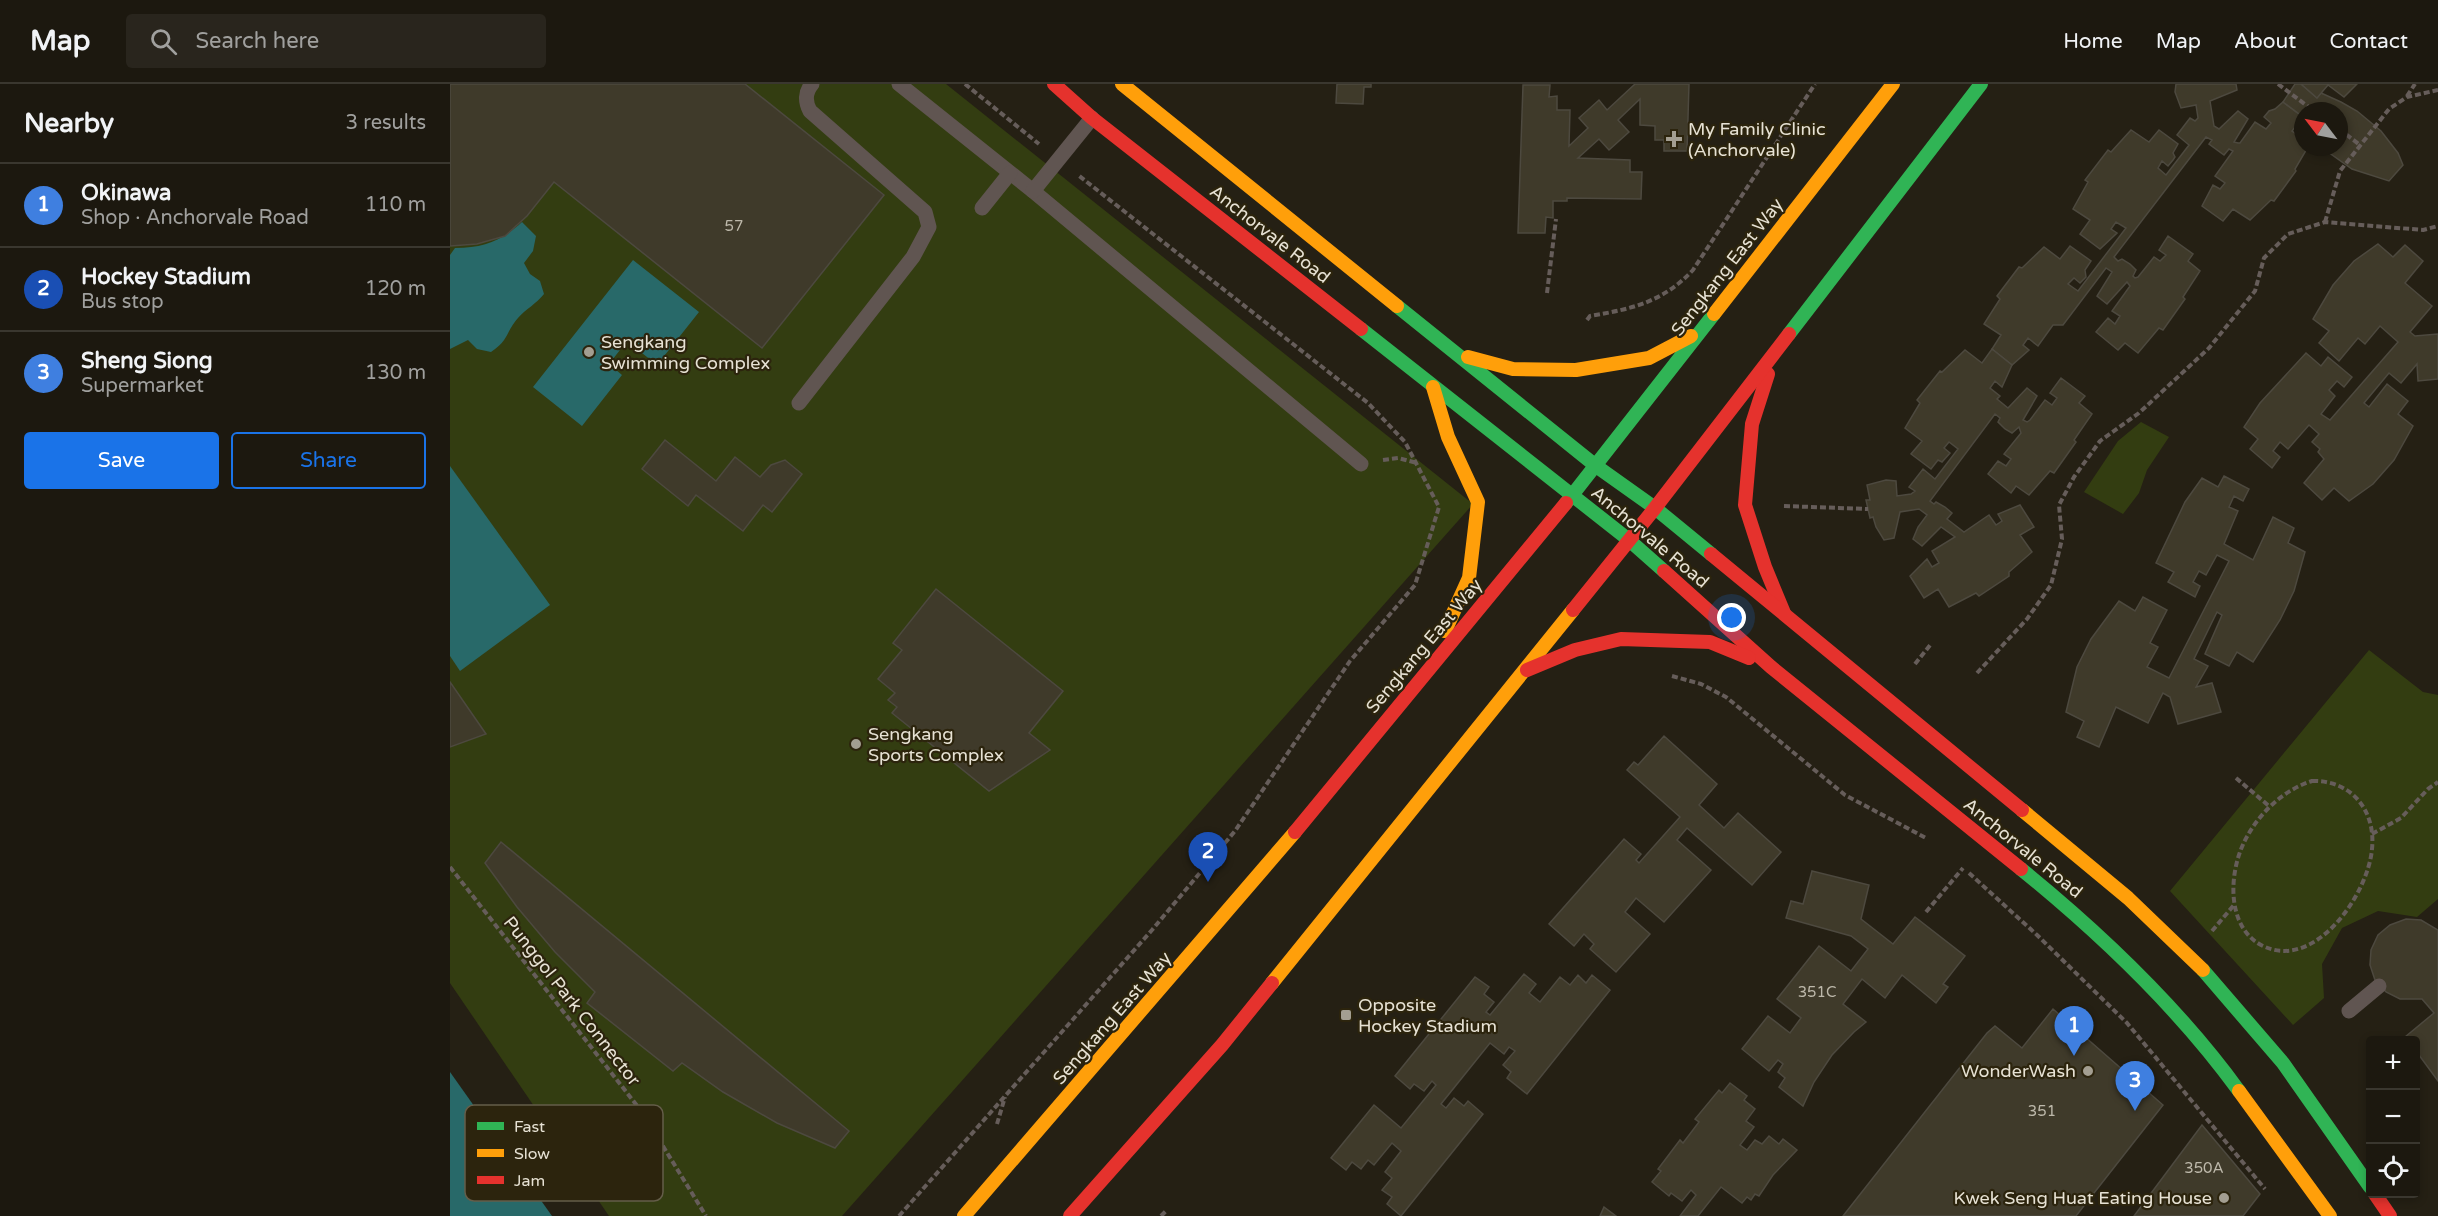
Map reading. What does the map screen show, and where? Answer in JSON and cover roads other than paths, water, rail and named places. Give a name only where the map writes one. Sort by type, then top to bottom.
[{"type":"main road","name":"Anchorvale Road","points":[[1054,84],[1092,118],[1629,540],[1771,667],[2063,903],[2157,992],[2233,1083],[2330,1216]]},
{"type":"main road","name":"Anchorvale Road","points":[[1122,84],[1596,466],[1654,508],[2128,897],[2190,956],[2283,1063],[2366,1181]]},
{"type":"main road","name":"Sengkang East Way","points":[[964,1216],[1286,844],[1572,496],[1893,84]]},
{"type":"main road","points":[[1070,1216],[1222,1045],[1523,672],[1654,508],[1981,84]]},
{"type":"main road","points":[[1458,355],[1513,369],[1576,370],[1649,358],[1698,333]]},
{"type":"main road","points":[[1776,350],[1752,424],[1745,504],[1765,567],[1786,617]]},
{"type":"main road","points":[[1428,669],[1469,578],[1478,502],[1448,437],[1433,387]]},
{"type":"main road","points":[[1523,672],[1575,650],[1621,639],[1710,642],[1771,667]]},
{"type":"main road","points":[[2378,1198],[2390,1216]]},
{"type":"lane","points":[[799,403],[913,257],[927,232],[929,222],[925,212],[810,111],[807,94],[812,84]]},
{"type":"lane","points":[[899,84],[1033,191],[1361,464]]},
{"type":"lane","points":[[1033,191],[1092,118]]},
{"type":"lane","points":[[982,208],[1010,173]]},
{"type":"lane","points":[[2349,1011],[2379,986]]},
{"type":"water","points":[[522,222],[536,236],[533,251],[524,263],[530,274],[540,281],[544,294],[518,318],[504,339],[491,352],[477,349],[468,340],[450,349],[450,255],[455,248],[475,247],[499,239]]},
{"type":"water","name":"Sengkang Swimming Complex","points":[[633,260],[699,312],[657,365],[627,341],[609,364],[622,375],[582,426],[533,387]]},
{"type":"water","points":[[450,466],[550,605],[460,671],[450,656]]},
{"type":"water","points":[[450,1072],[473,1105],[465,1105],[465,1201],[541,1201],[552,1216],[450,1216]]},
{"type":"place","name":"My Family Clinic (Anchorvale)","points":[[1674,139]]},
{"type":"place","name":"Sengkang Swimming Complex","points":[[589,352]]},
{"type":"place","name":"Sengkang Sports Complex","points":[[856,744]]},
{"type":"place","name":"Hockey Stadium","points":[[1208,882]]},
{"type":"place","name":"Opposite Hockey Stadium","points":[[1346,1015]]},
{"type":"place","name":"Okinawa","points":[[2074,1056]]},
{"type":"place","name":"WonderWash","points":[[2088,1071]]},
{"type":"place","name":"Sheng Siong","points":[[2135,1111]]},
{"type":"place","name":"Kwek Seng Huat Eating House","points":[[2224,1198]]}]
